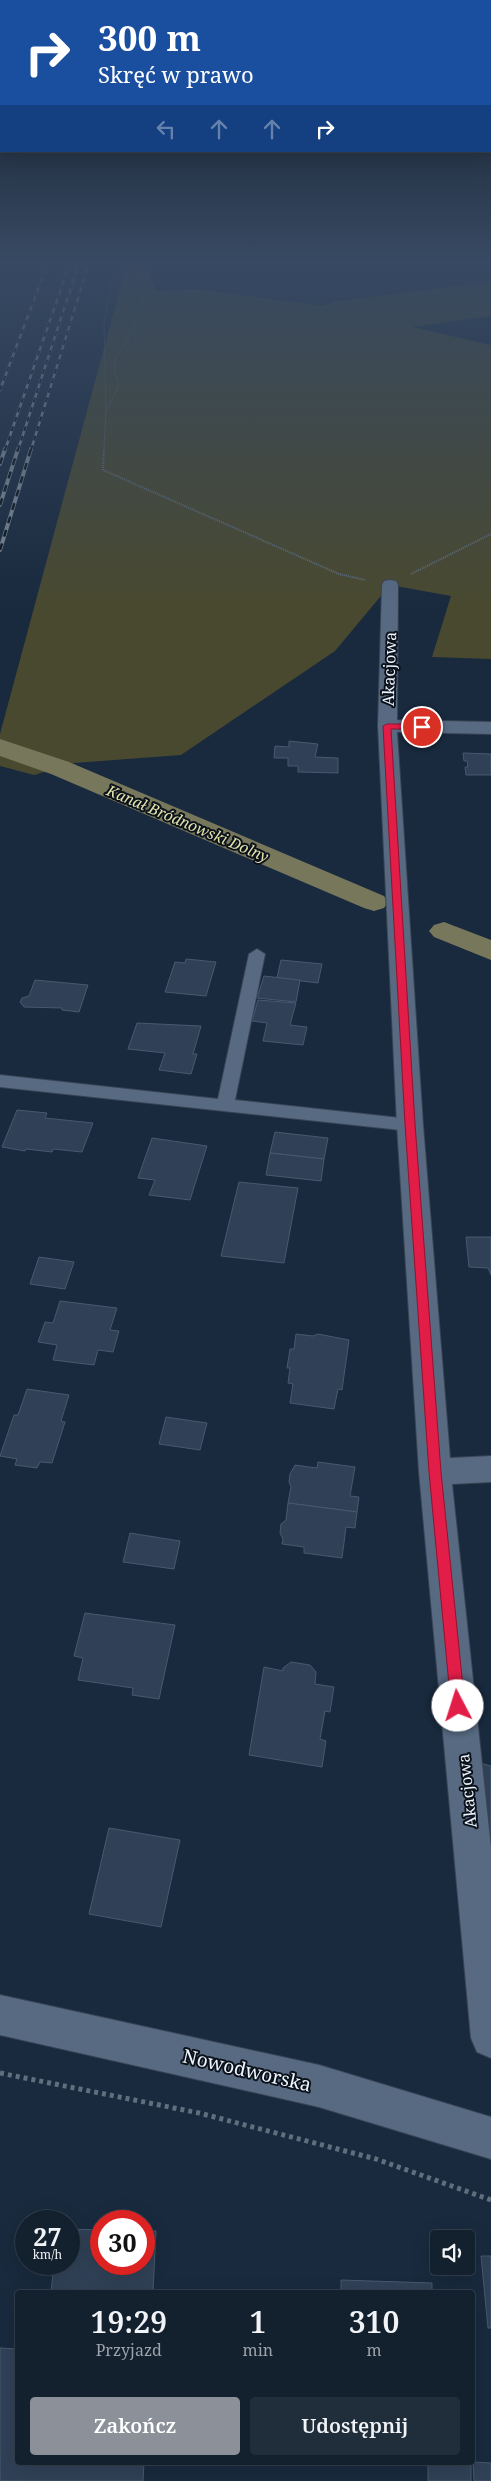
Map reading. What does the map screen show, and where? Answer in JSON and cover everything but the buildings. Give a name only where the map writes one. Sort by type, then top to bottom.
[{"type":"street","name":"Akacjowa","points":[[390,585],[387,726],[410,1124],[435,1472],[491,2038]]},
{"type":"street","points":[[387,726],[491,728]]},
{"type":"street","points":[[435,1472],[491,1469]]},
{"type":"street","name":"Nowodworska","points":[[0,2015],[319,2086],[491,2138]]},
{"type":"lane","points":[[225,1105],[257,954]]},
{"type":"lane","points":[[0,1081],[410,1124]]},
{"type":"path","points":[[105,379],[106,411],[103,470],[339,574],[390,585],[491,534]]},
{"type":"path","points":[[106,411],[118,386],[117,379]]},
{"type":"path","points":[[0,2073],[199,2114],[376,2159],[491,2200]]},
{"type":"green space","points":[[96,379],[491,379],[491,659],[432,657],[451,596],[390,585],[335,651],[181,755],[74,763],[34,775],[0,766],[0,734]]},
{"type":"waterway","name":"Kanał Bródnowski Dolny","points":[[0,747],[60,768],[374,902]]},
{"type":"waterway","name":"Kanał Bródnowski Dolny","points":[[444,931],[491,951]]},
{"type":"railway","points":[[0,390],[4,379]]},
{"type":"railway","points":[[5,450],[30,379]]},
{"type":"railway","points":[[18,450],[41,379]]},
{"type":"railway","points":[[31,450],[53,379]]},
{"type":"railway","points":[[0,464],[5,449]]},
{"type":"railway","points":[[0,505],[18,449]]},
{"type":"railway","points":[[0,550],[31,449]]},
{"type":"route","points":[[422,727],[387,726],[410,1124],[435,1472],[458,1706]]}]
